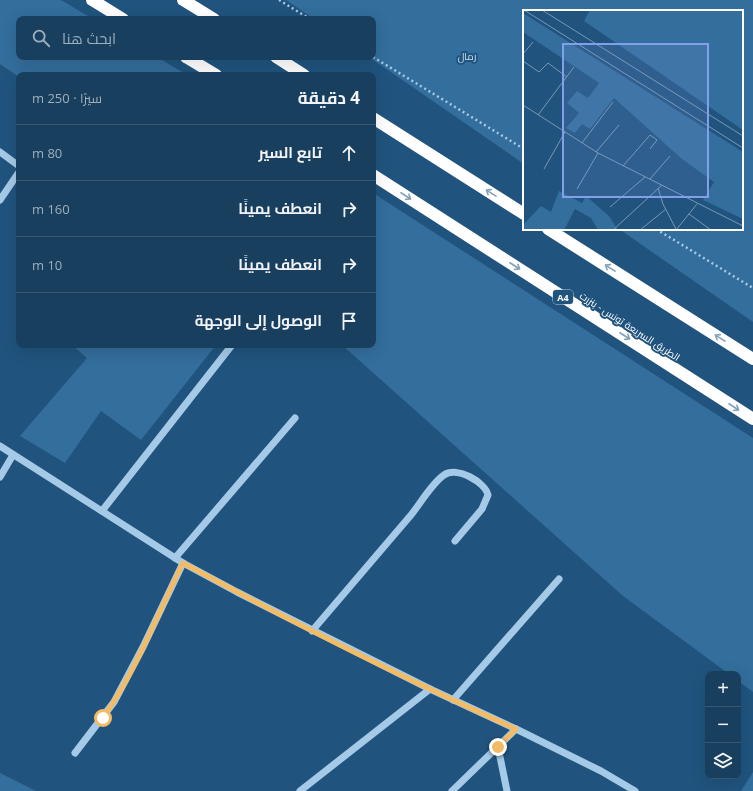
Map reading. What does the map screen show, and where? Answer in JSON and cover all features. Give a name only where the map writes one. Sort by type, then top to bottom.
[{"type":"highway","points":[[92,0],[118,16]]},
{"type":"highway","points":[[183,0],[209,16]]},
{"type":"highway","points":[[191,60],[211,72]]},
{"type":"highway","points":[[281,60],[299,72]]},
{"type":"highway","points":[[376,120],[523,213]]},
{"type":"highway","name":"الطريق السريعة تونس - بنزرت","points":[[376,177],[753,419]]},
{"type":"highway","points":[[550,230],[753,359]]},
{"type":"street","points":[[0,152],[16,164]]},
{"type":"street","points":[[0,200],[16,176]]},
{"type":"street","points":[[102,511],[230,348]]},
{"type":"street","points":[[175,558],[295,418]]},
{"type":"street","points":[[0,446],[183,563],[312,631],[516,729],[635,791]]},
{"type":"street","points":[[0,478],[13,455]]},
{"type":"street","points":[[312,631],[411,515],[437,482],[444,475],[452,472],[467,475],[487,490],[488,495],[482,509],[455,541]]},
{"type":"street","points":[[76,753],[114,702],[143,647],[183,563]]},
{"type":"street","points":[[453,700],[559,580]]},
{"type":"street","points":[[300,791],[430,689]]},
{"type":"street","points":[[452,791],[516,729]]},
{"type":"street","points":[[498,747],[507,791]]},
{"type":"path","points":[[279,0],[305,16]]},
{"type":"path","points":[[376,59],[523,148]]},
{"type":"path","points":[[658,230],[753,288]]},
{"type":"green space","points":[[0,0],[61,0],[88,16],[16,16],[16,60],[162,60],[182,72],[16,72],[16,75],[0,64]]},
{"type":"green space","name":"رمال","points":[[286,0],[753,0],[753,322],[620,230],[743,230],[743,10],[523,10],[523,163],[373,60],[376,60],[376,16],[310,16]]},
{"type":"green space","points":[[376,195],[753,438],[753,692],[741,683],[741,671],[725,671],[623,596],[345,348],[376,348]]},
{"type":"green space","points":[[75,348],[214,348],[141,440],[101,411],[65,463],[20,436],[87,358]]},
{"type":"green space","points":[[753,772],[753,791],[741,791]]},
{"type":"green space","points":[[0,773],[36,791],[0,791]]},
{"type":"route","points":[[103,718],[114,702],[143,647],[183,563],[312,631],[516,729],[498,747]]}]
